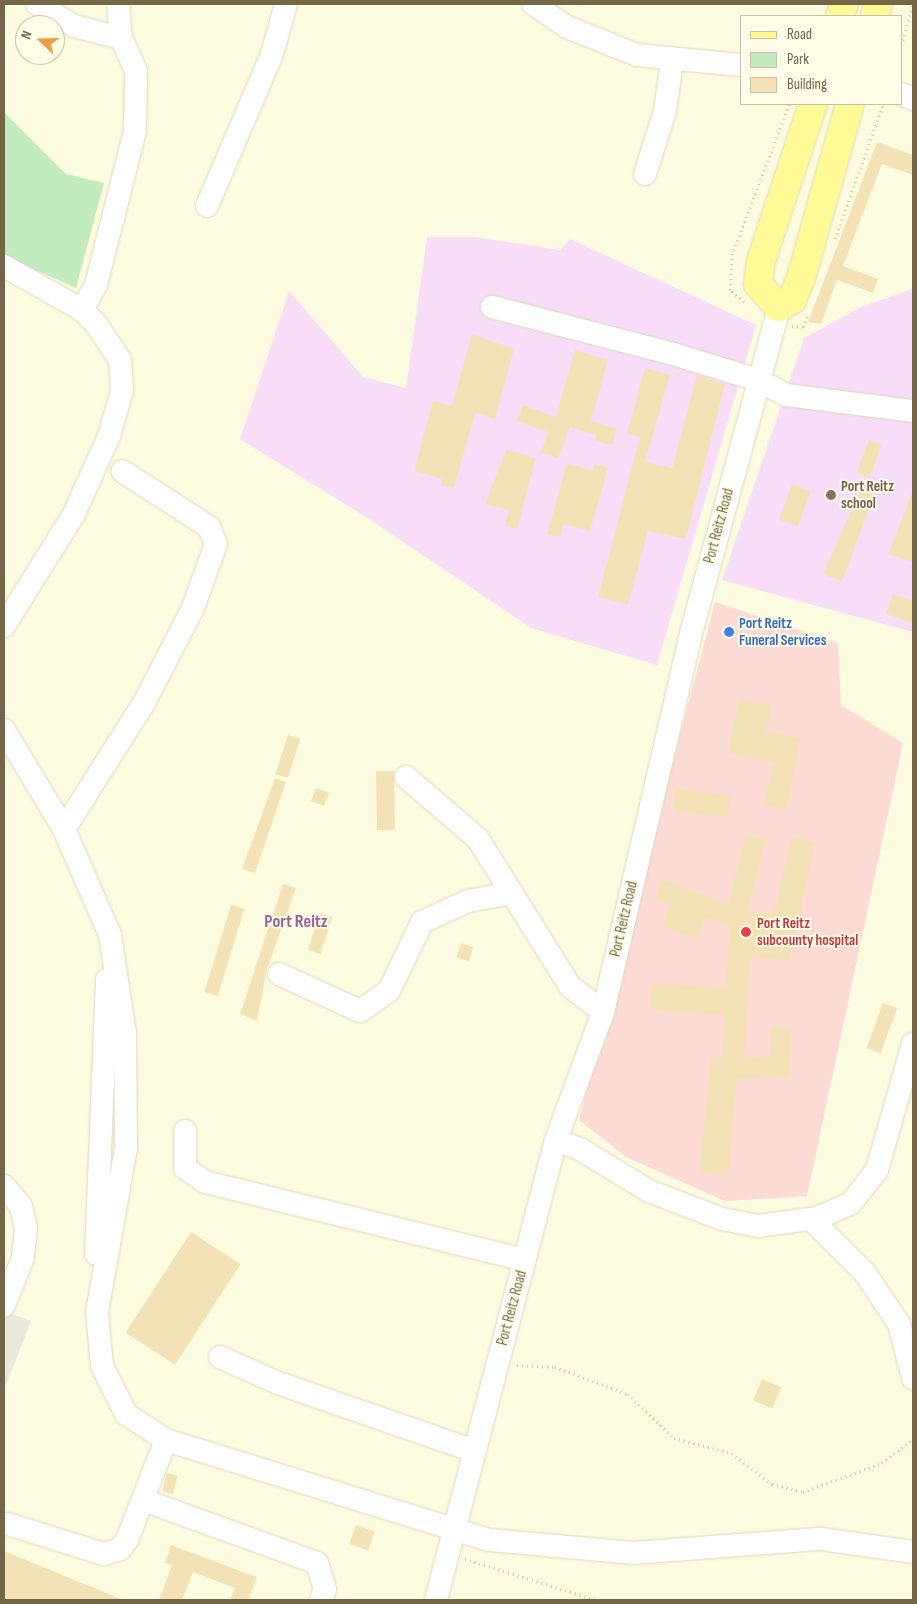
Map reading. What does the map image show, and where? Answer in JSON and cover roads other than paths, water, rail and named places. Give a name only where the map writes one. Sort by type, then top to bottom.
[{"type":"main road","points":[[779,307],[758,284],[761,260],[812,105]]},
{"type":"main road","name":"Port Reitz Road","points":[[779,307],[792,300],[801,278],[850,105]]},
{"type":"street","points":[[37,4],[74,26],[121,38]]},
{"type":"street","points":[[82,310],[98,278],[135,131],[136,71],[121,38],[118,4]]},
{"type":"street","points":[[207,206],[272,54],[286,4]]},
{"type":"street","points":[[534,4],[589,38],[672,62],[740,65]]},
{"type":"street","points":[[645,174],[665,111],[672,62]]},
{"type":"street","points":[[4,266],[82,310],[120,360],[122,391],[118,411],[74,514],[4,626]]},
{"type":"street","points":[[492,307],[758,380],[794,397],[913,411]]},
{"type":"street","name":"Port Reitz Road","points":[[436,1600],[556,1140],[603,1012],[689,641],[779,307]]},
{"type":"street","points":[[64,829],[144,704],[193,608],[216,544],[209,527],[122,471]]},
{"type":"street","points":[[4,730],[64,829],[110,935],[125,1033],[126,1148],[97,1312],[102,1366],[126,1414],[166,1440],[456,1527],[490,1540],[633,1553],[821,1539],[913,1552]]},
{"type":"street","points":[[406,777],[464,824],[512,893],[570,986],[603,1012]]},
{"type":"street","points":[[279,974],[360,1011],[388,991],[422,922],[468,901],[512,893]]},
{"type":"street","points":[[556,1140],[580,1149],[649,1191],[722,1219],[758,1226],[811,1219],[850,1204],[877,1170],[913,1044]]},
{"type":"street","points":[[185,1131],[185,1168],[205,1182],[525,1260]]},
{"type":"street","points":[[4,1186],[21,1206],[26,1228],[22,1258],[4,1305]]},
{"type":"street","points":[[811,1219],[865,1273],[899,1324],[913,1378]]},
{"type":"street","points":[[220,1357],[278,1383],[474,1451]]},
{"type":"street","points":[[8,1524],[104,1554],[127,1540],[166,1440]]},
{"type":"street","points":[[143,1500],[317,1563],[325,1589],[321,1600]]},
{"type":"place","name":"Port Reitz school","points":[[831,495]]},
{"type":"place","name":"Port Reitz Funeral Services","points":[[729,632]]},
{"type":"place","name":"Port Reitz subcounty hospital","points":[[746,932]]},
{"type":"district","name":"Port Reitz","points":[[296,922]]}]
